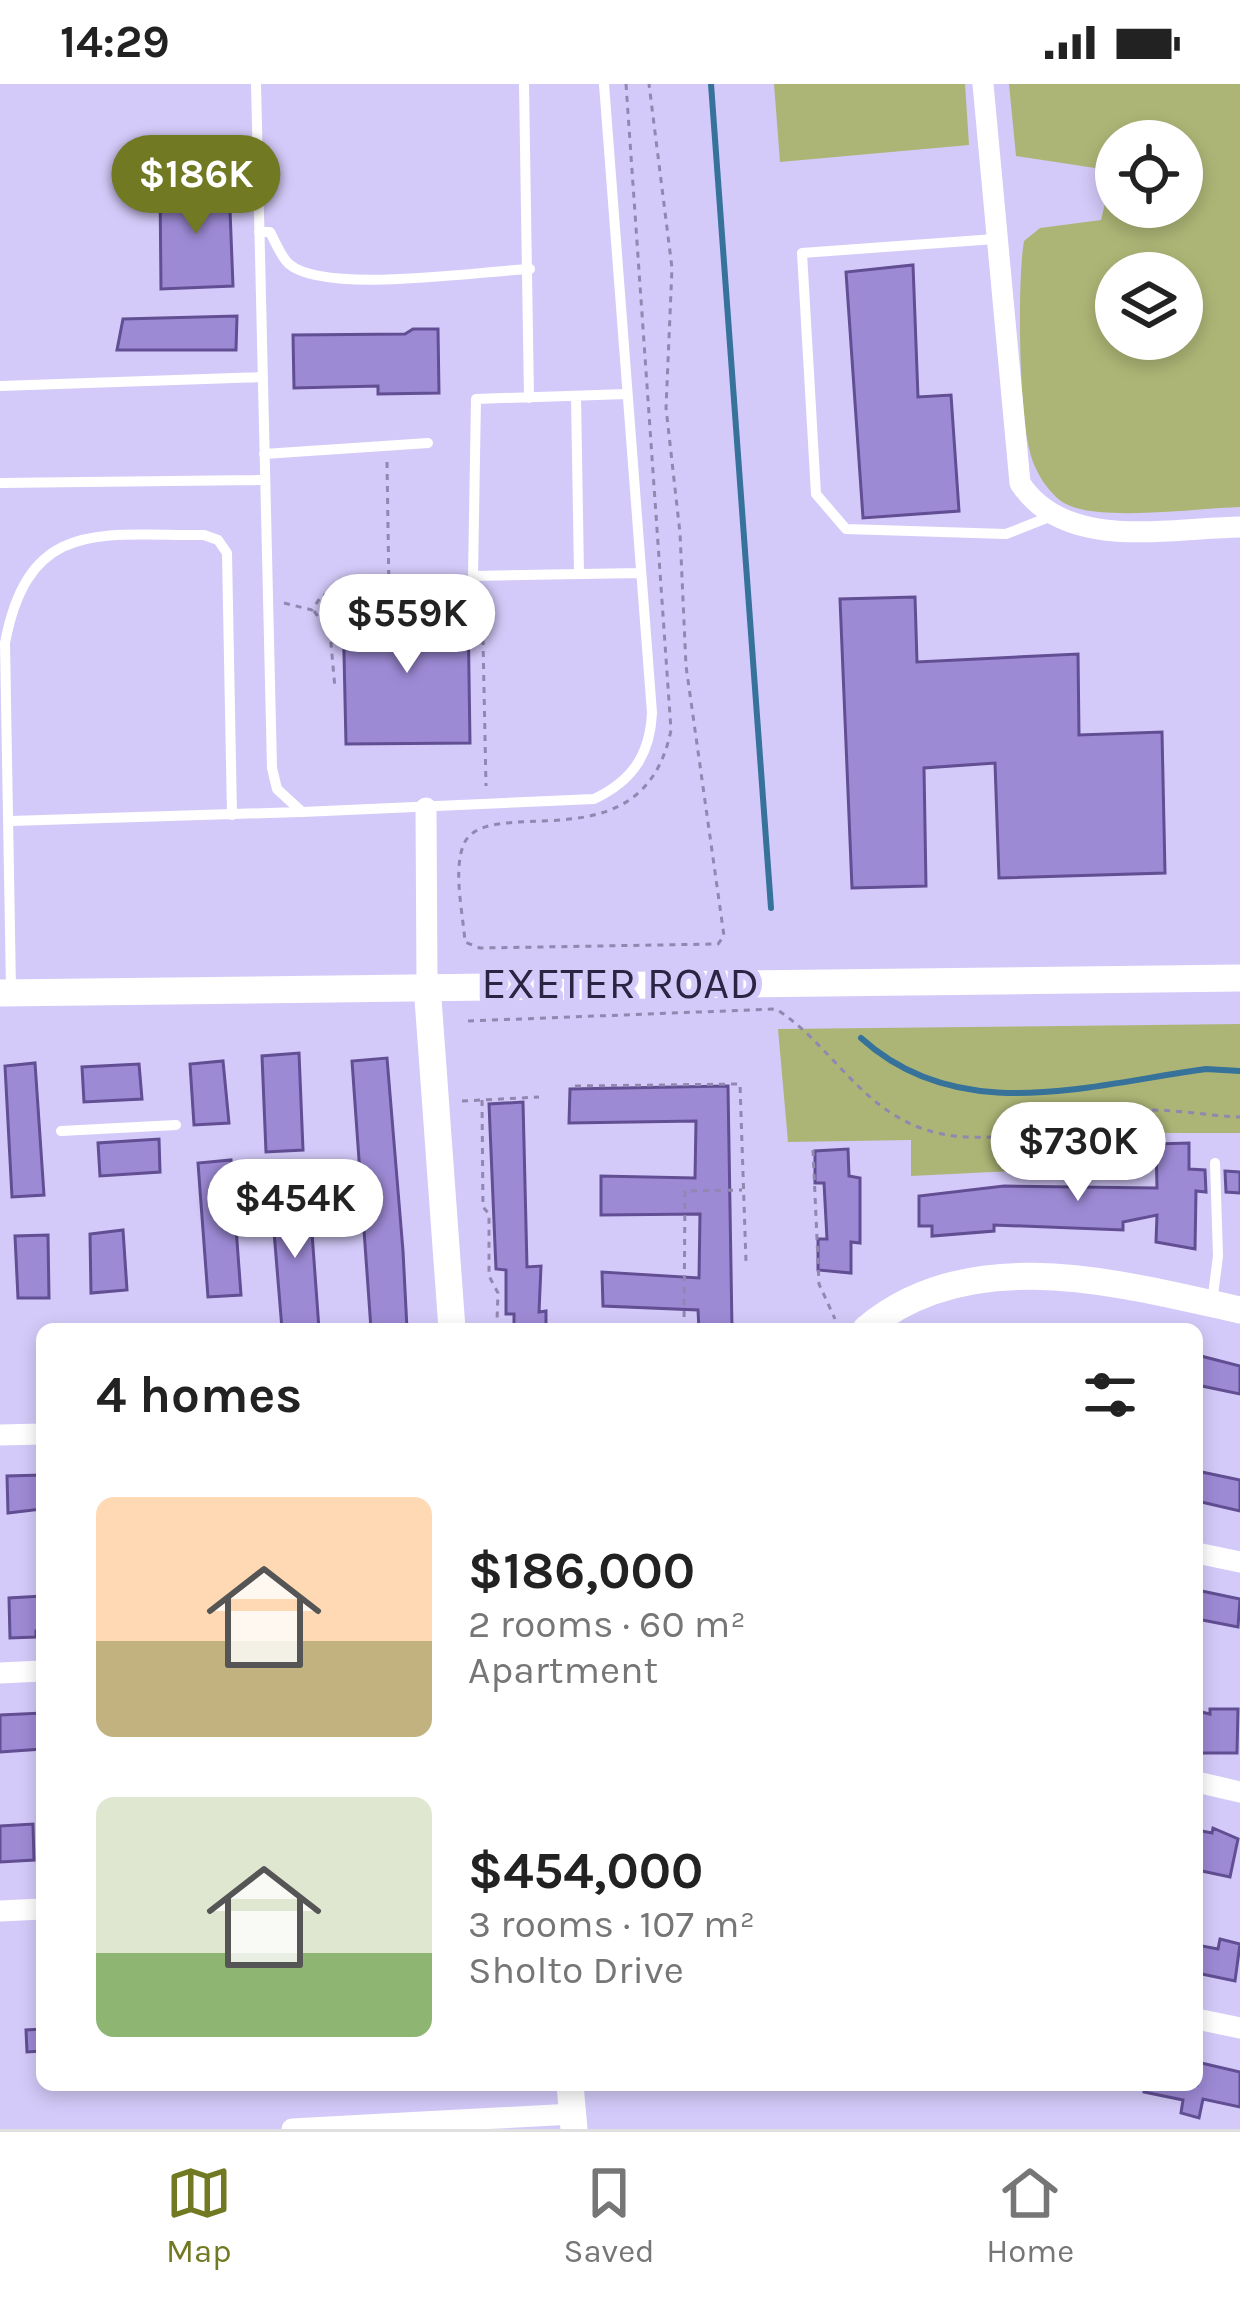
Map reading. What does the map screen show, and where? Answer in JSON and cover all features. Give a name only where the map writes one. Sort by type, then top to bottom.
[{"type":"main road","name":"EXETER ROAD","points":[[5,993],[1240,978]]},
{"type":"main road","points":[[427,985],[452,1323]]},
{"type":"main road","points":[[876,1323],[916,1299],[1008,1277],[1059,1275],[1226,1307]]},
{"type":"main road","points":[[570,2091],[573,2121]]},
{"type":"street","points":[[983,84],[1014,462],[1020,483],[1049,517],[1081,528],[1240,527]]},
{"type":"street","points":[[426,808],[427,985]]},
{"type":"street","points":[[0,1435],[36,1434]]},
{"type":"street","points":[[1203,1554],[1240,1562]]},
{"type":"street","points":[[0,1673],[36,1671]]},
{"type":"street","points":[[1203,1783],[1240,1792]]},
{"type":"street","points":[[0,1912],[36,1909]]},
{"type":"street","points":[[1203,2020],[1240,2028]]},
{"type":"street","points":[[292,2129],[573,2121]]},
{"type":"lane","points":[[256,84],[273,779],[283,798],[302,812]]},
{"type":"lane","points":[[524,84],[529,398]]},
{"type":"lane","points":[[11,821],[594,799],[614,789],[644,757],[652,713],[604,84]]},
{"type":"lane","points":[[259,232],[270,232],[288,264],[313,275],[345,279],[530,269]]},
{"type":"lane","points":[[995,239],[802,254],[816,494],[846,529],[1006,534],[1049,517]]},
{"type":"lane","points":[[0,386],[262,377]]},
{"type":"lane","points":[[626,394],[476,399],[473,576],[640,573]]},
{"type":"lane","points":[[576,397],[579,573]]},
{"type":"lane","points":[[264,454],[428,443]]},
{"type":"lane","points":[[0,483],[265,481]]},
{"type":"lane","points":[[5,993],[11,821],[9,623],[39,568],[60,543],[83,536],[204,535],[218,540],[227,553],[232,815]]},
{"type":"lane","points":[[61,1131],[176,1125]]},
{"type":"lane","points":[[1216,1163],[1218,1256],[1226,1307]]},
{"type":"path","points":[[468,944],[718,944],[724,936],[686,666],[680,533],[666,408],[672,268],[650,84]]},
{"type":"path","points":[[387,446],[389,592]]},
{"type":"path","points":[[312,610],[322,595],[482,589],[486,806]]},
{"type":"path","points":[[268,600],[312,610],[330,633],[335,688]]},
{"type":"path","points":[[468,1021],[776,1009],[855,1088],[919,1127],[981,1136],[1054,1131],[1133,1111],[1240,1117]]},
{"type":"path","points":[[575,1086],[740,1084],[746,1262]]},
{"type":"path","points":[[460,1102],[538,1097]]},
{"type":"path","points":[[482,1100],[484,1207],[489,1214],[489,1276],[498,1294],[497,1321]]},
{"type":"path","points":[[813,1150],[819,1284],[835,1319]]},
{"type":"path","points":[[684,1323],[685,1191],[744,1190]]},
{"type":"green space","points":[[774,84],[965,84],[969,145],[780,162]]},
{"type":"green space","points":[[1009,84],[1240,84],[1240,507],[1150,513],[1081,509],[1054,495],[1035,466],[1023,408],[1024,241],[1040,228],[1095,221],[1095,228],[1203,228],[1203,120],[1095,120],[1095,168],[1016,156]]},
{"type":"green space","points":[[1240,1024],[1240,1133],[1133,1133],[1132,1165],[911,1176],[911,1140],[788,1142],[778,1029]]},
{"type":"building","points":[[229,185],[233,286],[161,289],[160,186]]},
{"type":"building","points":[[913,265],[918,397],[951,395],[959,511],[863,518],[846,272]]},
{"type":"building","points":[[237,316],[236,350],[117,350],[123,319]]},
{"type":"building","points":[[413,329],[438,329],[439,393],[378,394],[378,386],[294,388],[293,335],[405,334]]},
{"type":"building","points":[[915,597],[917,662],[1078,654],[1079,735],[1162,732],[1165,873],[999,878],[995,763],[924,768],[926,886],[852,888],[840,599]]},
{"type":"building","points":[[343,608],[468,608],[470,743],[346,744]]},
{"type":"building","points":[[299,1053],[303,1150],[266,1152],[262,1056]]},
{"type":"building","points":[[387,1058],[407,1323],[371,1323],[352,1061]]},
{"type":"building","points":[[223,1061],[229,1123],[194,1125],[190,1064]]},
{"type":"building","points":[[35,1063],[44,1195],[12,1197],[5,1066]]},
{"type":"building","points":[[139,1064],[142,1099],[84,1102],[82,1067]]},
{"type":"building","points":[[728,1086],[732,1323],[699,1323],[698,1310],[603,1306],[602,1272],[699,1278],[700,1214],[601,1215],[601,1176],[695,1178],[696,1121],[569,1123],[570,1089]]},
{"type":"building","points":[[523,1102],[527,1267],[541,1266],[539,1312],[546,1311],[546,1323],[514,1323],[514,1314],[506,1314],[506,1270],[496,1269],[489,1104]]},
{"type":"building","points":[[159,1139],[160,1172],[100,1176],[98,1143]]},
{"type":"building","points":[[1189,1143],[1189,1169],[1205,1170],[1206,1192],[1196,1191],[1195,1249],[1156,1242],[1157,1215],[1123,1222],[1123,1230],[994,1225],[994,1231],[932,1236],[932,1226],[919,1226],[919,1196],[1004,1186],[1157,1188],[1156,1144]]},
{"type":"building","points":[[848,1149],[849,1176],[860,1178],[860,1243],[851,1242],[851,1273],[818,1270],[818,1239],[827,1239],[824,1183],[815,1183],[815,1151]]},
{"type":"building","points":[[231,1160],[241,1295],[208,1297],[198,1163]]},
{"type":"building","points":[[1225,1171],[1240,1172],[1240,1193],[1226,1192]]},
{"type":"building","points":[[309,1192],[319,1323],[282,1323],[271,1195]]},
{"type":"building","points":[[123,1230],[127,1290],[91,1293],[90,1234]]},
{"type":"building","points":[[48,1235],[49,1298],[18,1298],[15,1236]]},
{"type":"building","points":[[1203,1357],[1240,1366],[1240,1394],[1203,1386]]},
{"type":"building","points":[[1203,1472],[1240,1480],[1240,1511],[1203,1502]]},
{"type":"building","points":[[36,1475],[36,1510],[8,1513],[7,1476]]},
{"type":"building","points":[[1203,1591],[1240,1599],[1238,1627],[1203,1620]]},
{"type":"building","points":[[36,1596],[36,1637],[10,1638],[9,1598]]},
{"type":"building","points":[[1210,1709],[1238,1709],[1237,1753],[1203,1753],[1203,1712],[1210,1714]]},
{"type":"building","points":[[36,1713],[36,1749],[0,1752],[0,1715]]},
{"type":"building","points":[[33,1824],[34,1860],[0,1862],[0,1826]]},
{"type":"building","points":[[1213,1828],[1238,1839],[1230,1877],[1203,1871],[1203,1831],[1212,1833]]},
{"type":"building","points":[[1220,1939],[1240,1944],[1235,1981],[1203,1974],[1203,1946],[1218,1949]]},
{"type":"building","points":[[36,2029],[36,2051],[27,2052],[26,2030]]},
{"type":"building","points":[[1203,2063],[1240,2072],[1240,2107],[1203,2099],[1199,2118],[1181,2113],[1183,2100],[1144,2092],[1203,2091]]},
{"type":"waterway","points":[[711,84],[771,908]]},
{"type":"waterway","points":[[861,1038],[899,1066],[940,1083],[982,1091],[1071,1090],[1206,1069],[1240,1071]]}]
